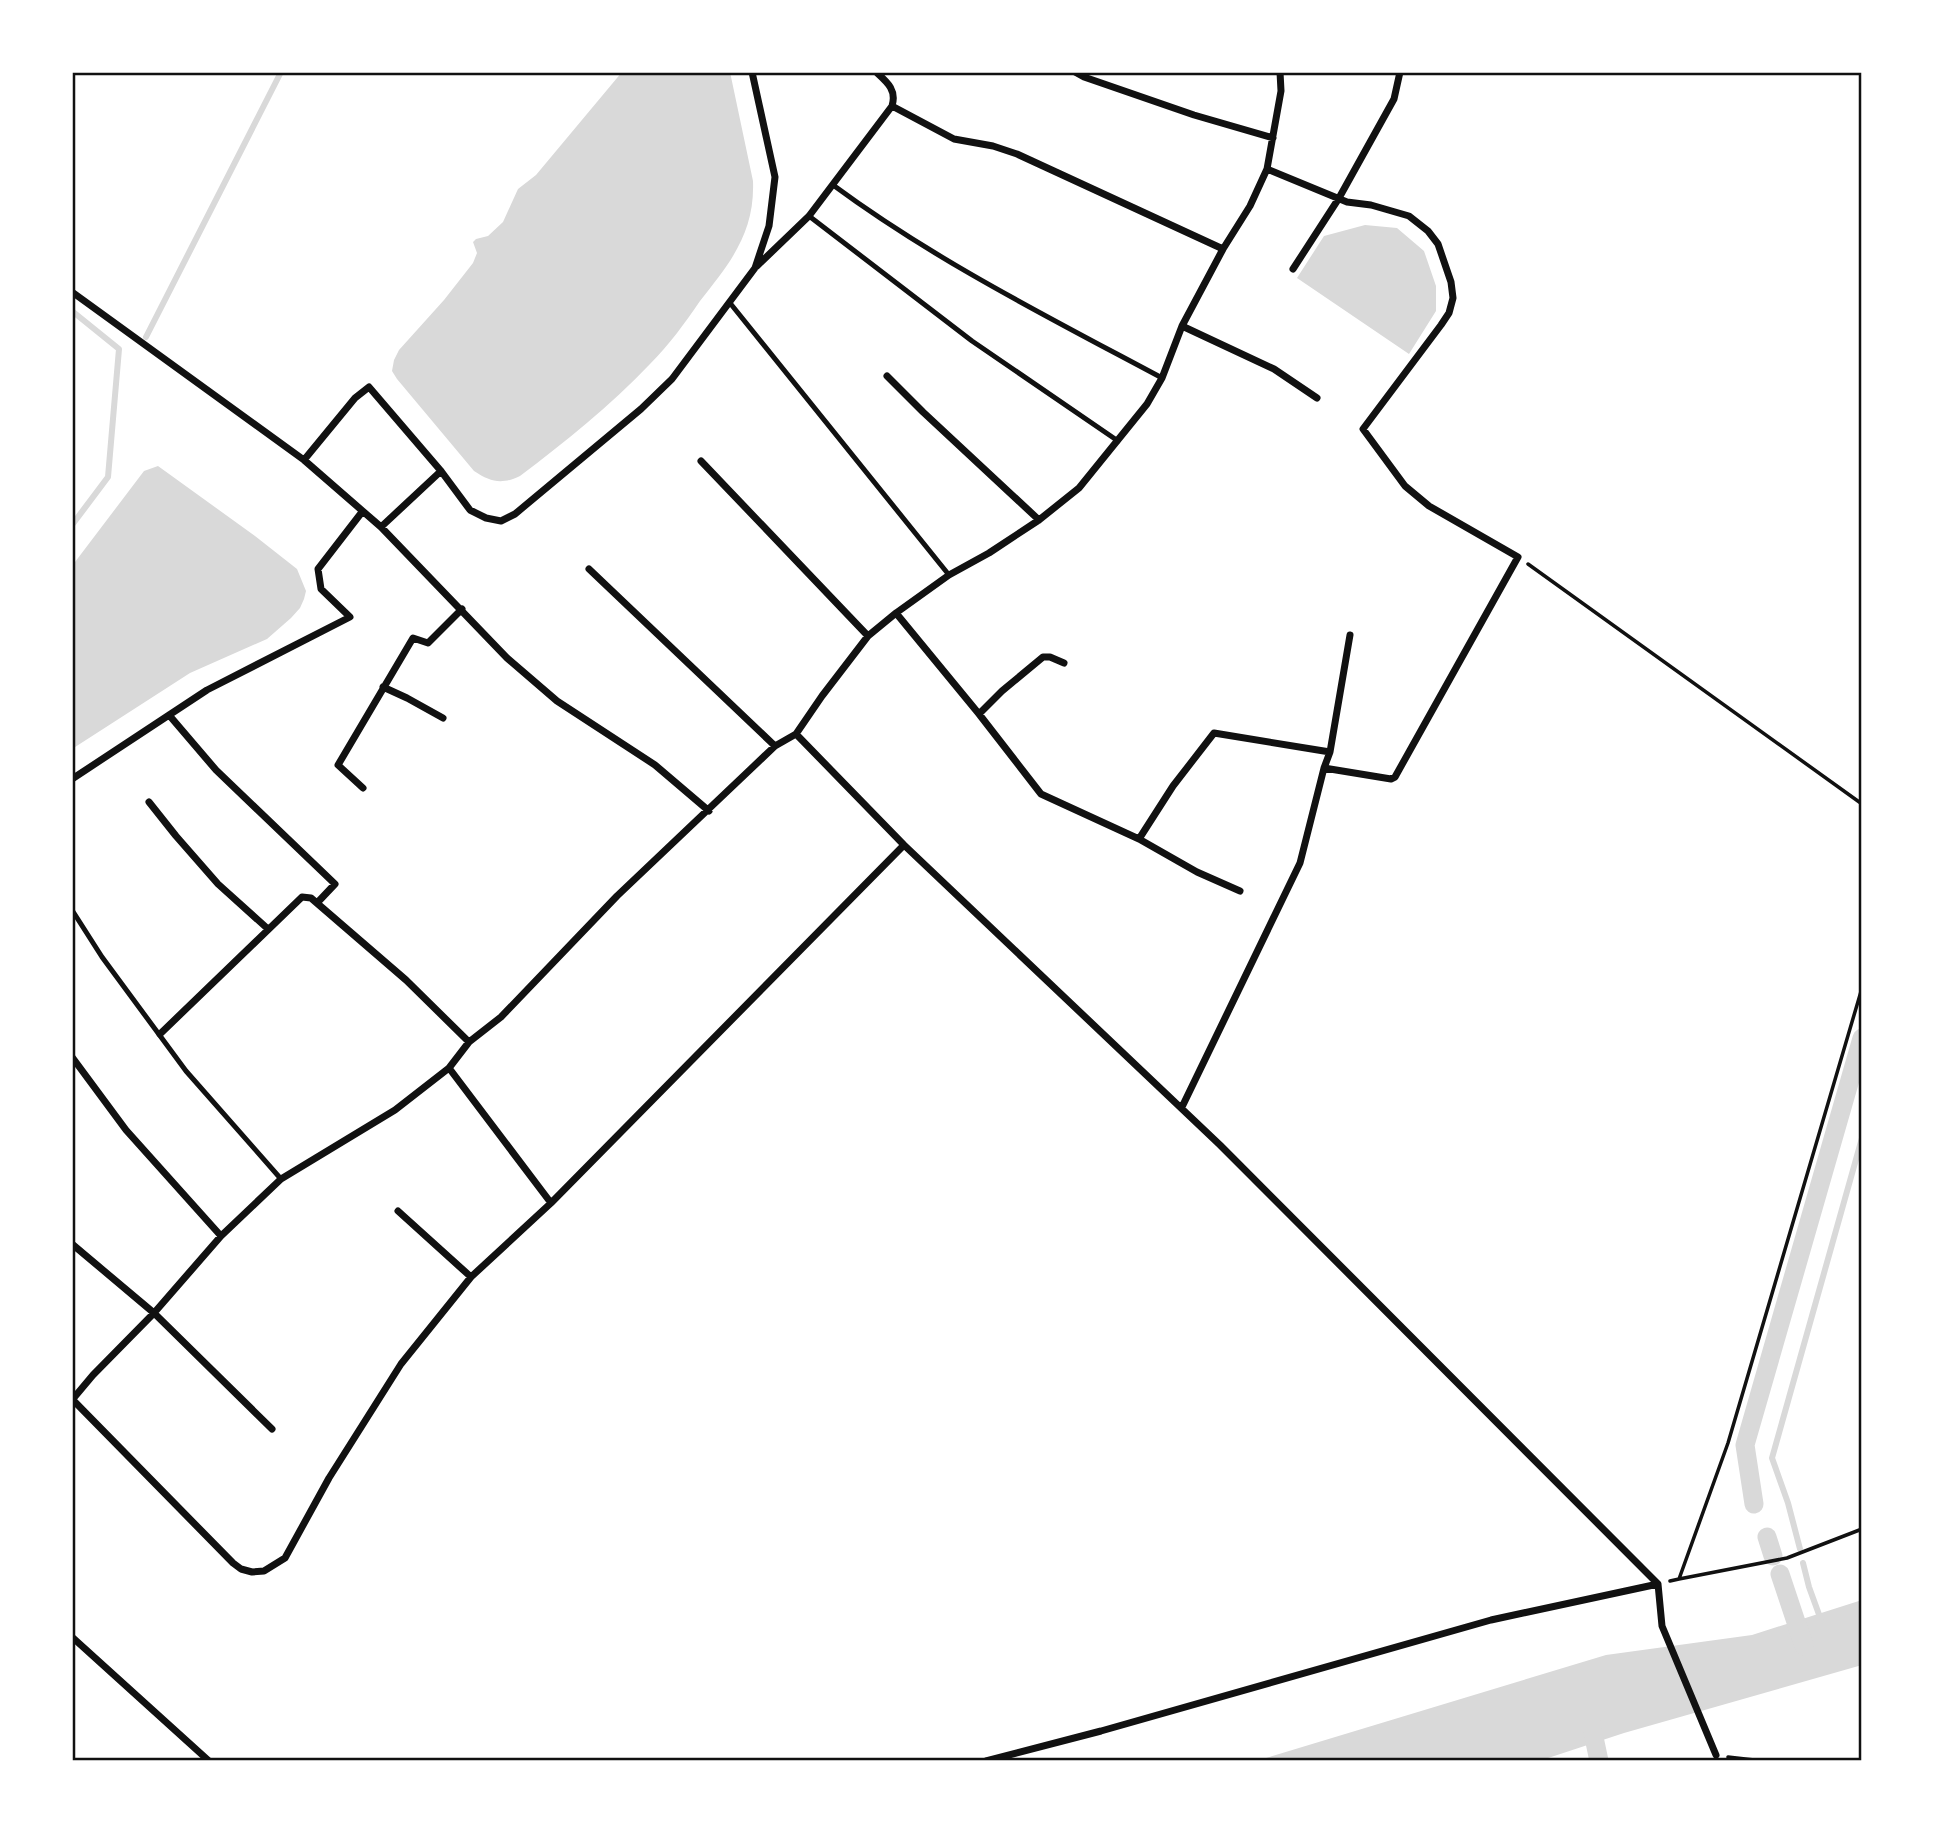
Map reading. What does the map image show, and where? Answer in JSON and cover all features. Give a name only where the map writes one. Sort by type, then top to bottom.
[{"type":"street","points":[[752,72],[775,177],[769,226],[755,268]]},
{"type":"street","points":[[304,460],[355,398],[369,387],[441,471],[470,510],[486,518],[501,521],[514,514],[641,409],[664,386],[755,268],[809,216],[892,106],[895,97],[890,85],[876,72]]},
{"type":"street","points":[[1075,72],[1194,116],[1273,138]]},
{"type":"street","points":[[904,845],[551,1203],[471,1277],[401,1364],[329,1478],[285,1558],[264,1571],[241,1569],[72,1400],[154,1314],[221,1236],[281,1179],[396,1110],[449,1068],[469,1042],[501,1017],[617,896],[775,746],[796,734],[868,636],[949,576],[1039,520],[1079,488],[1147,404],[1162,378],[1182,326],[1223,249],[1250,206],[1267,169],[1281,91],[1280,72]]},
{"type":"street","points":[[1293,269],[1339,198],[1394,99],[1400,72]]},
{"type":"street","points":[[892,106],[954,139],[993,146],[1017,154],[1223,249]]},
{"type":"street","points":[[1267,169],[1347,202],[1370,205],[1409,216],[1428,231],[1438,244],[1451,282],[1453,298],[1449,313],[1363,429],[1405,486],[1429,506],[1518,557],[1395,777],[1391,779],[1324,768]]},
{"type":"street","points":[[72,292],[304,460],[381,527],[507,658],[557,701],[655,765],[709,811]]},
{"type":"street","points":[[1182,326],[1274,369],[1317,398]]},
{"type":"street","points":[[887,376],[1039,520]]},
{"type":"street","points":[[701,461],[868,636]]},
{"type":"street","points":[[381,527],[441,471]]},
{"type":"street","points":[[72,779],[207,690],[350,617],[321,589],[318,569],[362,512]]},
{"type":"street","points":[[589,569],[775,746]]},
{"type":"street","points":[[363,788],[338,765],[413,638],[428,643],[461,609]]},
{"type":"street","points":[[896,613],[979,713],[1041,794],[1139,839],[1197,872],[1240,891]]},
{"type":"street","points":[[1182,1107],[1300,863],[1330,752],[1350,635]]},
{"type":"street","points":[[979,713],[1043,657],[1064,663]]},
{"type":"street","points":[[383,687],[443,718]]},
{"type":"street","points":[[169,715],[216,770],[335,884],[317,903]]},
{"type":"street","points":[[1139,839],[1173,786],[1214,733],[1330,752]]},
{"type":"street","points":[[796,734],[904,845],[1182,1107],[1658,1584],[1662,1626],[1716,1755]]},
{"type":"street","points":[[149,802],[219,884],[268,929]]},
{"type":"street","points":[[160,1034],[302,898],[311,898],[406,980],[469,1042]]},
{"type":"street","points":[[72,1057],[126,1130],[221,1236]]},
{"type":"street","points":[[449,1068],[551,1203]]},
{"type":"street","points":[[398,1211],[471,1277]]},
{"type":"street","points":[[72,1244],[154,1314],[272,1429]]},
{"type":"street","points":[[986,1761],[1491,1620],[1658,1584]]},
{"type":"street","points":[[72,1637],[209,1761]]},
{"type":"lane","points":[[833,185],[900,232],[988,285],[1162,378]]},
{"type":"lane","points":[[809,216],[972,341],[1118,441]]},
{"type":"lane","points":[[730,303],[949,576]]},
{"type":"lane","points":[[72,910],[102,957],[186,1071],[281,1179]]},
{"type":"path","points":[[1518,557],[1862,804]]},
{"type":"path","points":[[1679,1579],[1728,1443],[1862,988]]},
{"type":"path","points":[[1658,1584],[1787,1558],[1862,1530]]},
{"type":"path","points":[[1716,1755],[1763,1761]]},
{"type":"shaded area","points":[[622,72],[730,72],[753,181],[753,200],[745,232],[730,260],[683,326],[635,379],[587,423],[520,476],[507,481],[491,480],[474,471],[397,379],[392,371],[394,360],[399,350],[473,263],[477,253],[473,242],[488,236],[503,222],[518,189],[536,175]]},
{"type":"shaded area","points":[[1365,225],[1397,228],[1424,251],[1436,286],[1436,311],[1409,354],[1297,278],[1324,236]]},
{"type":"shaded area","points":[[158,466],[297,569],[306,591],[304,599],[291,618],[267,639],[190,673],[72,749],[72,566],[144,471]]},
{"type":"shaded area","points":[[1862,1600],[1862,1665],[1624,1733],[1539,1761],[1256,1761],[1606,1655],[1752,1635]]},
{"type":"waterway","points":[[146,337],[281,72]]},
{"type":"waterway","points":[[72,311],[119,349],[108,477],[72,525]]},
{"type":"waterway","points":[[1754,1504],[1745,1445],[1862,1038]]},
{"type":"waterway","points":[[1800,1549],[1772,1458],[1862,1138]]},
{"type":"waterway","points":[[1767,1537],[1773,1556]]},
{"type":"waterway","points":[[1803,1563],[1821,1620]]},
{"type":"waterway","points":[[1780,1574],[1804,1646]]},
{"type":"waterway","points":[[1591,1723],[1599,1761]]}]
